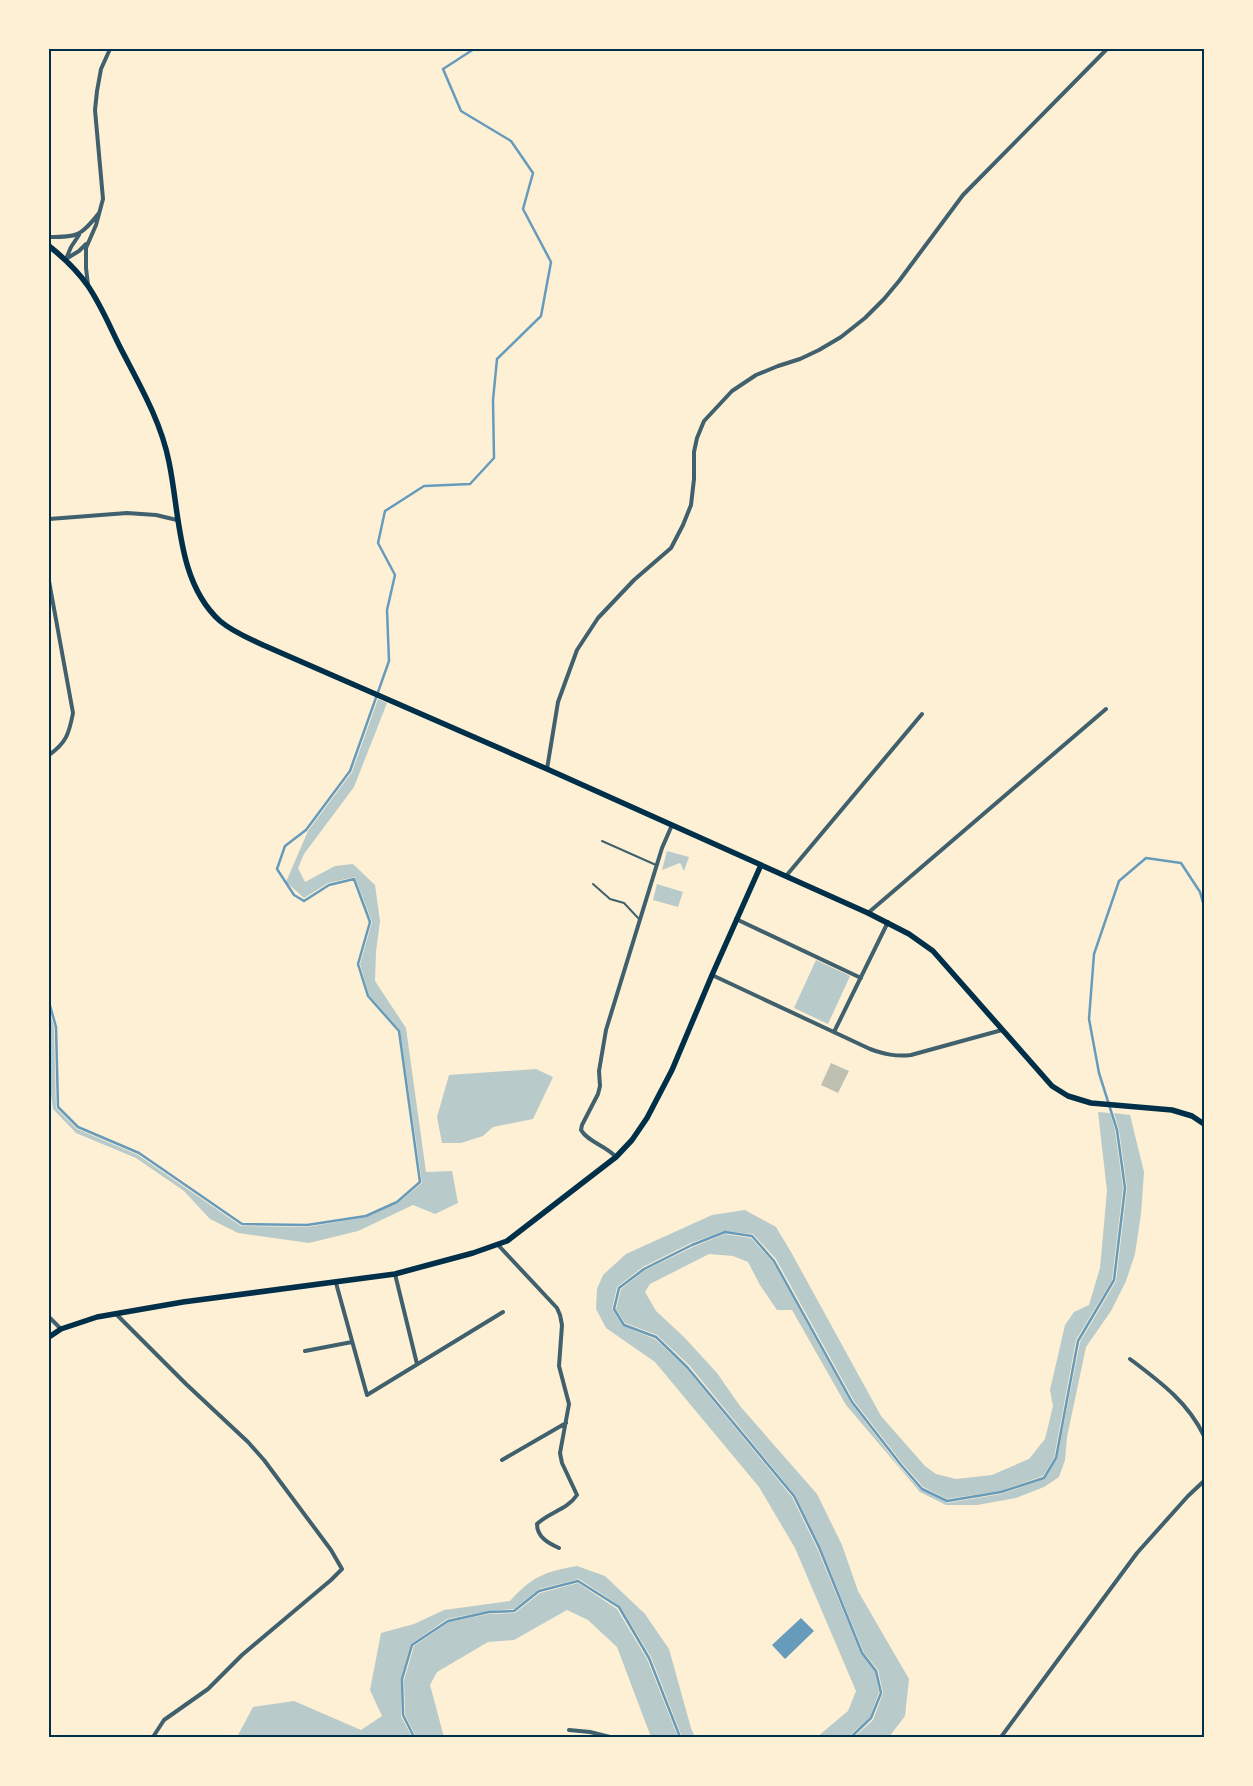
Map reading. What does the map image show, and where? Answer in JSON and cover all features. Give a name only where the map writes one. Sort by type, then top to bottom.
[{"type":"main road","points":[[49,246],[66,259],[89,287],[156,418],[169,461],[183,552],[192,578],[208,607],[220,621],[238,633],[888,922],[909,934],[933,952],[956,975],[1052,1086],[1068,1096],[1091,1103],[1172,1110],[1192,1116],[1204,1124]]},
{"type":"main road","points":[[49,1337],[62,1329],[88,1319],[183,1302],[395,1274],[498,1246],[507,1241],[616,1157],[632,1140],[668,1078],[761,865]]},
{"type":"street","points":[[66,259],[79,251],[87,243],[96,225],[103,199],[96,110],[101,69],[110,49]]},
{"type":"street","points":[[547,769],[558,702],[576,650],[598,618],[634,580],[671,548],[684,525],[691,505],[694,479],[694,452],[704,421],[732,391],[756,375],[819,350],[841,337],[865,318],[900,281],[963,195],[1107,49]]},
{"type":"street","points":[[66,259],[71,246],[100,211]]},
{"type":"street","points":[[49,237],[79,235]]},
{"type":"street","points":[[87,243],[86,268],[89,287]]},
{"type":"street","points":[[49,520],[127,513],[156,515],[177,520]]},
{"type":"street","points":[[49,581],[73,713],[69,731],[61,747],[49,756]]},
{"type":"street","points":[[868,913],[1106,709]]},
{"type":"street","points":[[786,876],[922,714]]},
{"type":"street","points":[[616,1157],[609,1149],[584,1135],[581,1130],[598,1094],[600,1086],[598,1071],[600,1053],[606,1030],[656,865],[672,825]]},
{"type":"street","points":[[736,919],[861,978]]},
{"type":"street","points":[[834,1032],[888,922]]},
{"type":"street","points":[[712,975],[882,1053],[901,1056],[911,1055],[1002,1030]]},
{"type":"street","points":[[498,1246],[557,1308],[560,1315],[562,1325],[559,1366],[569,1404],[560,1453],[562,1463],[577,1495],[566,1507],[543,1518],[537,1524],[537,1530],[542,1537],[559,1548]]},
{"type":"street","points":[[395,1274],[418,1364]]},
{"type":"street","points":[[336,1283],[367,1395],[503,1312]]},
{"type":"street","points":[[116,1314],[186,1384],[248,1442],[264,1460],[331,1550],[342,1569],[332,1580],[242,1655],[208,1689],[164,1720],[153,1737]]},
{"type":"street","points":[[49,1317],[62,1329]]},
{"type":"street","points":[[305,1351],[352,1342]]},
{"type":"street","points":[[1130,1359],[1168,1388],[1198,1422],[1204,1436]]},
{"type":"street","points":[[502,1460],[566,1423]]},
{"type":"street","points":[[1001,1737],[1137,1553],[1182,1502],[1204,1481]]},
{"type":"street","points":[[570,1730],[610,1737]]},
{"type":"lane","points":[[602,842],[656,865]]},
{"type":"lane","points":[[593,884],[610,899],[624,903],[640,920]]},
{"type":"shaded area","points":[[378,699],[387,703],[354,787],[304,854],[298,868],[305,882],[335,866],[353,864],[375,885],[380,921],[375,981],[406,1028],[426,1172],[452,1171],[458,1203],[435,1214],[413,1205],[358,1231],[309,1243],[238,1233],[210,1219],[184,1191],[136,1158],[76,1133],[53,1109],[49,1080],[49,1009],[54,1027],[56,1108],[77,1129],[138,1155],[241,1226],[307,1227],[367,1217],[398,1203],[422,1183],[400,1030],[369,995],[360,964],[372,922],[355,877],[328,883],[304,898],[286,882],[308,831],[352,772]]},
{"type":"shaded area","points":[[667,851],[689,857],[684,871],[680,863],[662,870]]},
{"type":"shaded area","points":[[657,884],[683,892],[678,907],[653,900]]},
{"type":"shaded area","points":[[816,960],[850,976],[828,1024],[794,1008]]},
{"type":"shaded area","points":[[536,1069],[553,1077],[533,1119],[493,1127],[483,1136],[461,1143],[442,1143],[437,1117],[449,1075]]},
{"type":"shaded area","points":[[1098,1112],[1110,1113],[1115,1130],[1123,1188],[1112,1280],[1076,1340],[1054,1458],[1043,1476],[1000,1491],[947,1499],[923,1487],[854,1401],[776,1259],[753,1234],[724,1231],[691,1243],[643,1267],[617,1287],[612,1309],[623,1326],[655,1339],[686,1368],[792,1497],[817,1548],[861,1654],[875,1671],[879,1692],[870,1717],[848,1737],[817,1737],[848,1711],[856,1691],[795,1548],[759,1487],[655,1362],[606,1328],[596,1309],[597,1289],[603,1275],[626,1254],[712,1215],[745,1210],[776,1227],[881,1416],[925,1466],[936,1474],[956,1479],[992,1475],[1029,1459],[1045,1439],[1053,1406],[1050,1390],[1065,1325],[1074,1312],[1089,1305],[1100,1268],[1107,1191]]},
{"type":"shaded area","points":[[1114,1113],[1130,1115],[1144,1172],[1141,1214],[1135,1254],[1126,1281],[1111,1311],[1086,1347],[1067,1437],[1065,1460],[1059,1477],[1044,1487],[1016,1498],[977,1505],[946,1505],[920,1492],[846,1405],[792,1310],[777,1310],[760,1285],[748,1262],[733,1256],[709,1254],[650,1284],[645,1292],[656,1311],[684,1337],[717,1373],[740,1406],[817,1494],[842,1545],[858,1591],[909,1679],[905,1716],[889,1737],[854,1737],[873,1720],[883,1693],[878,1670],[864,1653],[820,1546],[795,1495],[689,1365],[657,1335],[625,1323],[616,1309],[621,1289],[645,1270],[725,1234],[751,1238],[773,1262],[851,1403],[899,1466],[921,1490],[947,1503],[1001,1494],[1045,1479],[1057,1459],[1080,1342],[1116,1281],[1127,1188],[1119,1130]]},
{"type":"shaded area","points":[[577,1566],[605,1576],[645,1614],[669,1649],[695,1737],[682,1737],[651,1657],[620,1606],[579,1579],[539,1589],[514,1609],[488,1611],[447,1619],[411,1644],[401,1679],[401,1716],[412,1737],[237,1737],[253,1707],[294,1701],[361,1730],[382,1716],[370,1690],[381,1633],[414,1624],[444,1610],[510,1601],[540,1576],[556,1570]]},
{"type":"shaded area","points":[[578,1583],[617,1609],[647,1659],[678,1737],[651,1737],[617,1647],[588,1620],[567,1610],[514,1640],[488,1642],[437,1672],[430,1685],[444,1737],[416,1737],[405,1715],[404,1680],[414,1646],[449,1622],[489,1614],[515,1613],[540,1593]]},
{"type":"water","points":[[801,1618],[814,1631],[785,1659],[772,1645]]},
{"type":"building","points":[[831,1063],[849,1071],[838,1093],[821,1085]]},
{"type":"waterway","points":[[49,1002],[56,1027],[58,1107],[78,1127],[139,1153],[242,1224],[307,1225],[366,1216],[397,1202],[420,1182],[399,1031],[368,996],[358,964],[370,922],[354,879],[329,885],[304,901],[294,895],[277,869],[285,846],[306,830],[350,771],[389,661],[387,610],[395,575],[378,543],[385,511],[424,486],[470,484],[494,458],[493,400],[497,359],[541,316],[551,262],[523,209],[533,173],[511,141],[461,111],[443,69],[474,49]]},
{"type":"waterway","points":[[851,1737],[871,1718],[881,1693],[876,1671],[862,1653],[819,1547],[794,1496],[687,1367],[656,1337],[624,1325],[614,1309],[619,1288],[644,1269],[692,1245],[725,1232],[752,1236],[774,1261],[852,1402],[922,1489],[947,1501],[1001,1492],[1044,1478],[1056,1458],[1078,1341],[1114,1280],[1125,1188],[1117,1130],[1099,1073],[1089,1019],[1094,954],[1119,881],[1146,858],[1181,863],[1200,892],[1204,906]]},
{"type":"waterway","points":[[414,1737],[403,1715],[402,1679],[412,1645],[448,1621],[489,1612],[514,1611],[539,1591],[578,1581],[619,1607],[649,1658],[680,1737]]}]
